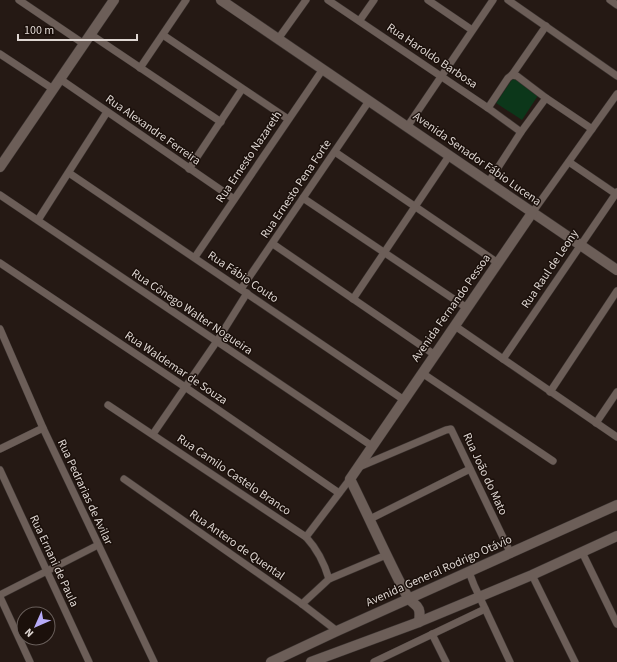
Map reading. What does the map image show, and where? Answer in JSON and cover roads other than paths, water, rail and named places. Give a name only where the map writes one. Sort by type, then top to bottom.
[{"type":"street","points":[[20,0],[84,44]]},
{"type":"street","points":[[0,167],[114,0]]},
{"type":"street","points":[[140,68],[186,0]]},
{"type":"street","name":"Avenida Senador Fábio Lucena","points":[[221,0],[532,214],[617,270]]},
{"type":"street","points":[[278,39],[306,0]]},
{"type":"street","name":"Rua Haroldo Barbosa","points":[[328,0],[442,76],[521,132]]},
{"type":"street","points":[[360,20],[374,0]]},
{"type":"street","points":[[428,0],[472,30]]},
{"type":"street","points":[[407,127],[493,0]]},
{"type":"street","points":[[508,0],[617,76]]},
{"type":"street","points":[[610,0],[617,5]]},
{"type":"street","points":[[488,108],[546,26]]},
{"type":"street","points":[[90,34],[220,122]]},
{"type":"street","points":[[163,35],[288,119]]},
{"type":"street","points":[[1,56],[53,89]]},
{"type":"street","name":"Rua Ernesto Nazareth","points":[[195,257],[323,69]]},
{"type":"street","points":[[512,75],[517,76],[592,130]]},
{"type":"street","name":"Rua Alexandre Ferreira","points":[[60,79],[234,199]]},
{"type":"street","points":[[189,169],[242,89]]},
{"type":"street","name":"Avenida Fernando Pessoa","points":[[306,537],[359,467],[498,263],[617,94]]},
{"type":"street","points":[[488,183],[521,132],[546,98]]},
{"type":"street","name":"Rua Ernesto Pena Forte","points":[[153,434],[217,342],[244,291],[273,244],[369,101]]},
{"type":"street","points":[[38,220],[107,112]]},
{"type":"street","points":[[335,152],[498,263]]},
{"type":"street","points":[[353,299],[449,156]]},
{"type":"street","points":[[569,162],[616,193]]},
{"type":"street","name":"Rua Fábio Couto","points":[[69,173],[404,400]]},
{"type":"street","name":"Rua Raul de Leony","points":[[503,359],[616,193]]},
{"type":"street","name":"Rua Cônego Walter Nogueira","points":[[0,195],[372,446]]},
{"type":"street","points":[[303,198],[467,308]]},
{"type":"street","points":[[273,244],[435,355]]},
{"type":"street","name":"Rua Waldemar de Souza","points":[[0,263],[185,387],[339,494]]},
{"type":"street","points":[[550,392],[617,291]]},
{"type":"street","points":[[455,326],[617,438]]},
{"type":"street","name":"Rua Pedrarias de Avilar","points":[[0,329],[43,428],[154,662]]},
{"type":"street","points":[[422,373],[553,461]]},
{"type":"street","points":[[596,423],[617,392]]},
{"type":"street","name":"Rua Camilo Castelo Branco","points":[[108,405],[306,537],[316,547],[329,579]]},
{"type":"street","points":[[0,449],[43,428]]},
{"type":"street","name":"Rua João do Mato","points":[[359,467],[449,429],[453,431],[511,554]]},
{"type":"street","points":[[370,519],[470,469]]},
{"type":"street","name":"Rua Ernani de Paula","points":[[0,470],[89,662]]},
{"type":"street","name":"Rua Antero de Quental","points":[[124,479],[302,604],[337,631]]},
{"type":"street","points":[[350,479],[408,599],[419,608],[419,622]]},
{"type":"street","name":"Avenida General Rodrigo Otávio","points":[[271,662],[617,505]]},
{"type":"street","points":[[311,662],[419,622],[532,575],[617,536]]},
{"type":"street","points":[[30,662],[0,596],[98,545]]},
{"type":"street","points":[[582,552],[617,624]]},
{"type":"street","points":[[302,604],[329,579],[386,555]]},
{"type":"street","points":[[469,572],[510,662]]},
{"type":"street","points":[[532,575],[575,662]]},
{"type":"street","points":[[374,662],[385,660],[432,634],[485,609]]},
{"type":"street","points":[[432,634],[446,662]]}]
